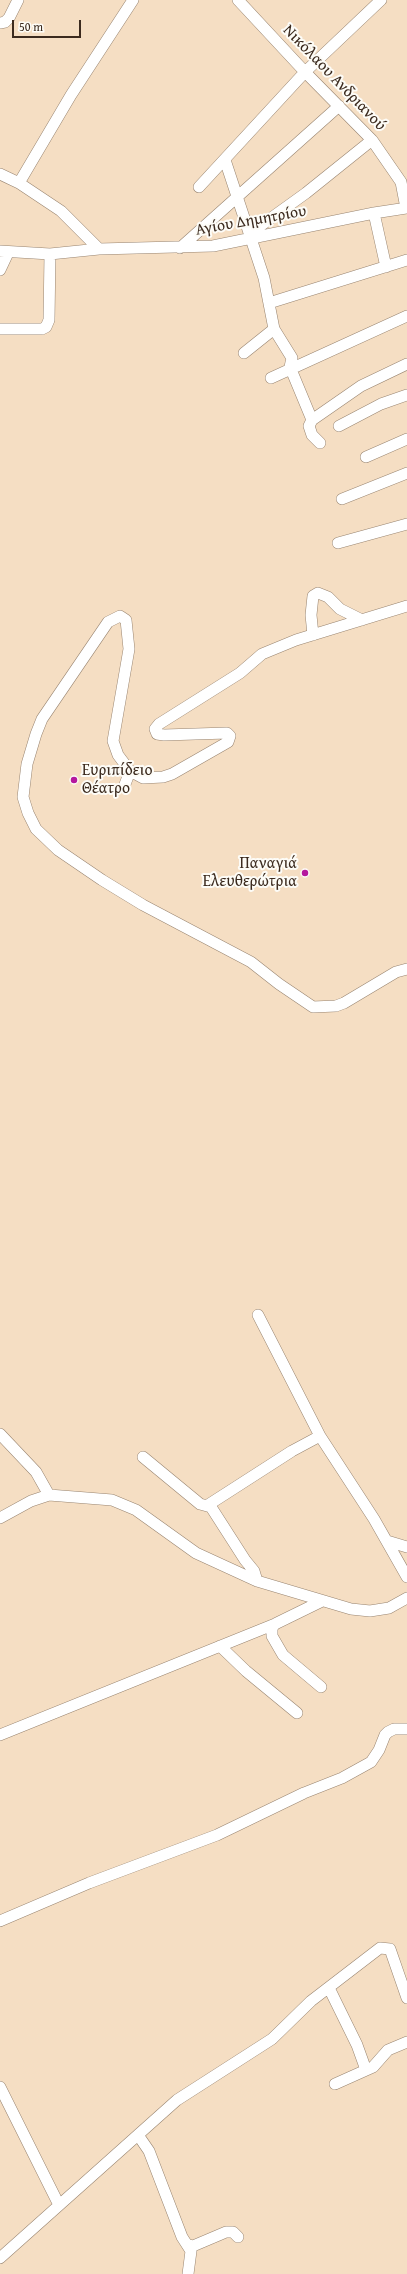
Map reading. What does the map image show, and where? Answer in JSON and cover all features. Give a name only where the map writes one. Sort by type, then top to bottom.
[{"type":"street","points":[[0,23],[5,22],[18,0]]},
{"type":"street","points":[[19,183],[71,95],[133,0]]},
{"type":"street","name":"Νικόλαου Ανδριανού","points":[[238,0],[304,72],[372,140],[404,182]]},
{"type":"street","points":[[199,188],[304,72],[381,0]]},
{"type":"street","points":[[180,248],[339,106]]},
{"type":"street","points":[[250,237],[372,140]]},
{"type":"street","points":[[225,160],[264,278],[274,329],[292,358],[290,367],[312,420]]},
{"type":"street","points":[[0,174],[19,183],[61,211],[99,249]]},
{"type":"street","points":[[404,182],[406,208]]},
{"type":"street","name":"Αγίου Δημητρίου","points":[[4,252],[50,254],[99,249],[213,246],[250,237],[406,208]]},
{"type":"street","points":[[374,213],[386,267]]},
{"type":"street","points":[[0,270],[4,252]]},
{"type":"street","points":[[0,330],[42,329],[46,327],[48,320],[50,254]]},
{"type":"street","points":[[269,304],[407,260]]},
{"type":"street","points":[[271,378],[290,367],[407,316]]},
{"type":"street","points":[[244,353],[274,329]]},
{"type":"street","points":[[320,443],[312,435],[309,426],[312,420],[362,386],[407,364]]},
{"type":"street","points":[[339,426],[381,404],[407,395]]},
{"type":"street","points":[[366,457],[407,439]]},
{"type":"street","points":[[342,499],[407,473]]},
{"type":"street","points":[[338,543],[407,524]]},
{"type":"street","points":[[313,635],[311,616],[313,596],[318,593],[328,597],[340,609],[362,620]]},
{"type":"street","points":[[406,609],[362,620],[313,635],[262,654],[240,673],[159,724],[155,729],[157,734],[164,735],[227,733],[230,736],[228,742],[172,774],[162,777],[143,778],[130,771],[118,755],[113,741],[129,649],[126,620],[120,616],[108,622],[42,719],[26,764],[23,797],[28,813],[36,829],[58,850],[102,880],[143,905],[251,962],[313,1007],[336,1006],[344,1003],[371,989],[391,974],[407,969]]},
{"type":"street","points":[[124,787],[130,771]]},
{"type":"street","points":[[258,1315],[320,1436],[387,1541],[407,1577]]},
{"type":"street","points":[[143,1457],[200,1504],[208,1505],[292,1451],[320,1436]]},
{"type":"street","points":[[2,1439],[36,1472],[49,1495]]},
{"type":"street","points":[[0,1518],[49,1495],[97,1498],[122,1503],[196,1553],[257,1581],[322,1601],[370,1611],[389,1608],[407,1598]]},
{"type":"street","points":[[208,1505],[254,1571],[257,1581]]},
{"type":"street","points":[[387,1541],[407,1547]]},
{"type":"street","points":[[0,1735],[275,1624],[322,1601]]},
{"type":"street","points":[[275,1624],[272,1628],[272,1636],[283,1656],[321,1687]]},
{"type":"street","points":[[220,1646],[246,1671],[297,1714]]},
{"type":"street","points":[[0,1922],[89,1883],[217,1835],[304,1793],[342,1778],[371,1762],[385,1734],[394,1729],[407,1729]]},
{"type":"street","points":[[0,2258],[177,2100],[272,2039],[302,2008],[380,1948],[390,1949],[395,1958],[407,1998]]},
{"type":"street","points":[[329,1988],[357,2045],[366,2070]]},
{"type":"street","points":[[335,2084],[373,2067],[388,2050],[407,2042]]},
{"type":"street","points":[[0,2087],[59,2205]]},
{"type":"street","points":[[138,2135],[149,2151],[182,2237],[188,2246],[191,2256],[188,2274]]},
{"type":"street","points":[[188,2246],[193,2246],[226,2232],[232,2232],[238,2237]]},
{"type":"place","name":"Ευριπίδειο Θέατρο","points":[[74,780]]},
{"type":"place","name":"Παναγιά Ελευθερώτρια","points":[[305,873]]}]
